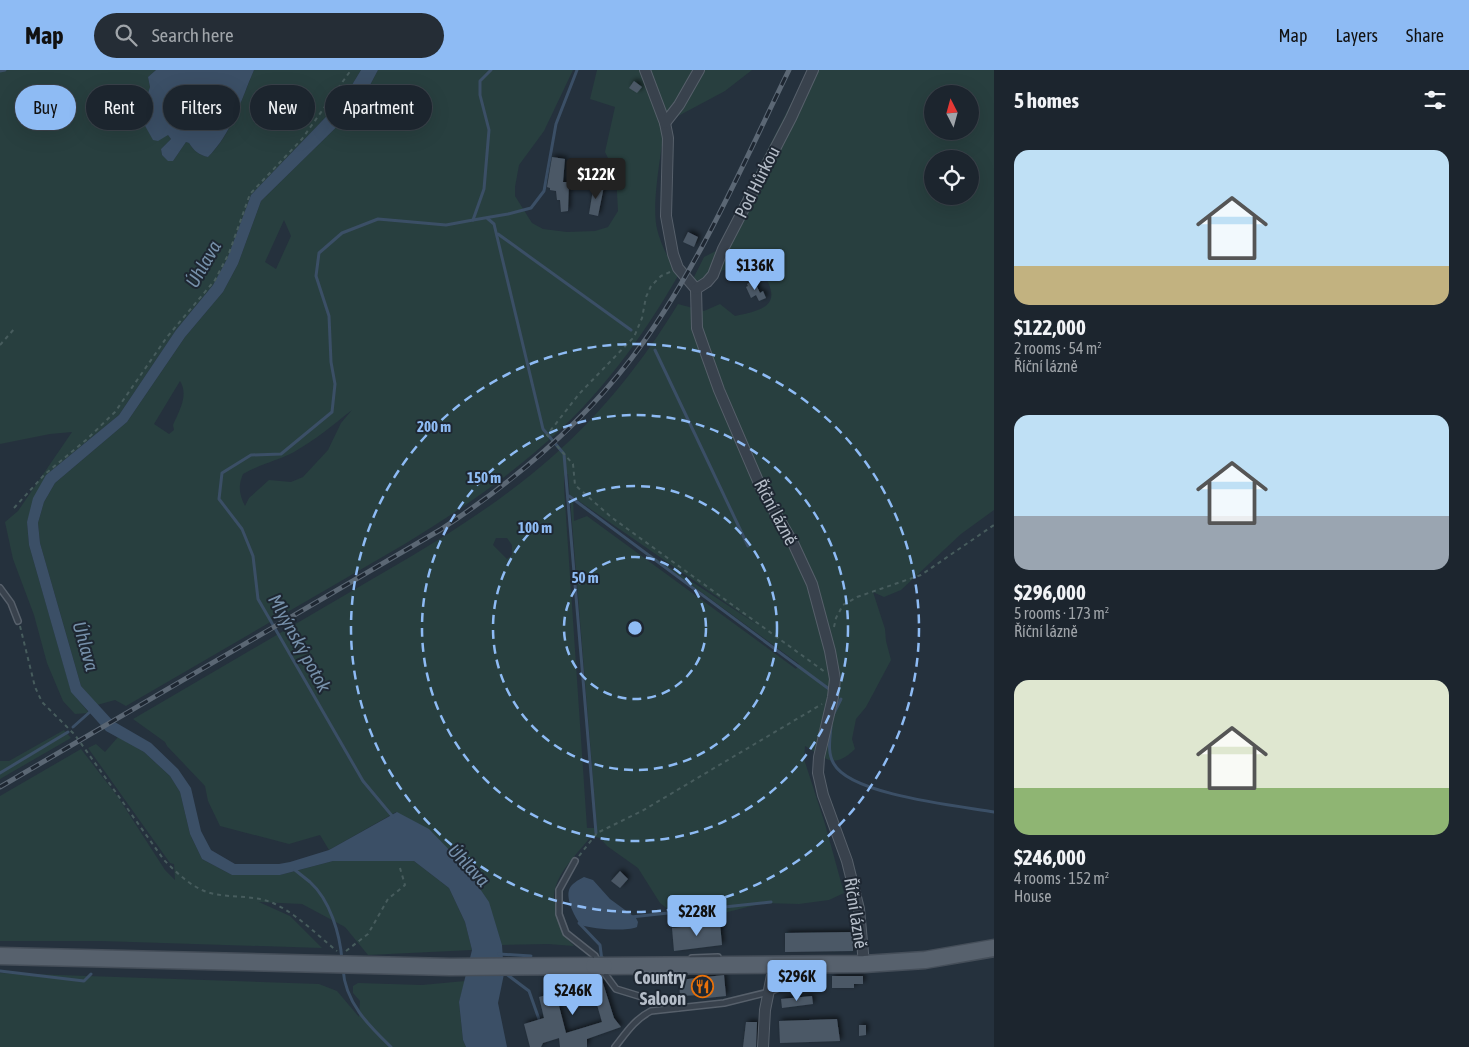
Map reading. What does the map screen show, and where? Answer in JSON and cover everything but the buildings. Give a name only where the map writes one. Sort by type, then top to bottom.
[{"type":"main road","points":[[0,956],[92,959],[342,958],[450,967],[768,965],[864,964],[925,960],[994,948]]},
{"type":"street","points":[[645,70],[665,123],[668,138],[666,216],[673,254],[678,268],[696,288]]},
{"type":"street","points":[[665,123],[679,105],[699,70]]},
{"type":"street","name":"Pod Hůrkou","points":[[696,288],[707,282],[713,275],[723,249],[791,118],[813,70]]},
{"type":"street","name":"Říční lázně","points":[[696,288],[697,328],[719,390],[761,488],[793,543],[812,584],[830,651],[835,679],[833,697],[819,757],[818,773],[823,795],[847,861],[859,909],[864,964]]},
{"type":"street","points":[[762,1047],[765,1010],[769,992],[768,965]]},
{"type":"lane","points":[[0,588],[12,603],[18,621]]},
{"type":"lane","points":[[575,861],[559,890],[559,914],[566,933],[595,956],[605,975],[616,989],[678,1008]]},
{"type":"lane","points":[[642,966],[698,957],[722,957]]},
{"type":"lane","points":[[738,957],[768,965]]},
{"type":"lane","points":[[704,972],[768,965]]},
{"type":"lane","points":[[642,966],[671,972]]},
{"type":"lane","points":[[615,1047],[635,1022],[651,1012],[724,1004],[781,987],[811,987]]},
{"type":"path","points":[[14,508],[46,474],[116,412],[167,337],[215,280],[228,253],[250,194],[302,139],[351,70]]},
{"type":"path","points":[[678,268],[661,276],[651,286],[646,297],[642,318],[634,337],[579,394],[547,435],[573,464],[575,485],[611,517],[835,679]]},
{"type":"path","points":[[0,345],[15,328]]},
{"type":"path","points":[[830,651],[836,618],[843,605],[857,597],[921,575],[994,525]]},
{"type":"path","points":[[18,621],[31,672],[42,702],[75,735],[164,860],[195,887],[213,894],[249,897],[274,904],[300,921],[342,958],[368,934],[388,898],[405,885],[400,868]]},
{"type":"path","points":[[575,861],[597,833],[642,811],[833,697]]},
{"type":"green space","points":[[0,70],[156,70],[148,77],[150,85],[86,85],[86,130],[148,130],[149,132],[168,135],[171,139],[161,149],[162,155],[169,161],[173,161],[186,142],[197,152],[208,157],[228,130],[240,130],[240,104],[254,70],[361,70],[352,85],[325,85],[325,118],[315,128],[315,85],[250,85],[250,130],[313,130],[251,195],[227,259],[213,285],[176,330],[119,415],[46,475],[27,522],[29,545],[71,691],[89,713],[75,714],[63,701],[47,663],[34,615],[13,559],[5,522],[18,511],[72,432],[50,434],[0,444]]},
{"type":"green space","points":[[378,70],[573,70],[544,131],[519,165],[515,196],[532,223],[543,229],[567,232],[595,231],[608,227],[618,211],[616,174],[605,152],[615,107],[590,99],[597,70],[752,70],[725,91],[665,123],[656,192],[655,218],[663,247],[679,274],[635,344],[600,388],[562,428],[526,460],[492,486],[403,545],[126,706],[115,700],[97,705],[81,686],[40,543],[38,523],[44,502],[55,483],[127,422],[185,337],[223,292],[238,264],[261,201],[333,130],[432,130],[432,85],[370,85]],"holes":[[[284,220],[291,236],[276,269],[265,262]],[[180,381],[183,386],[183,397],[173,425],[174,430],[169,434],[154,424]],[[352,410],[341,423],[328,450],[303,477],[291,482],[269,480],[249,498],[245,506],[240,490],[243,474],[294,452]]]},
{"type":"green space","points":[[808,70],[994,70],[994,510],[961,534],[901,590],[884,597],[873,592],[885,629],[891,660],[866,707],[856,719],[852,739],[855,749],[847,756],[834,761],[824,758],[805,746],[804,759],[825,824],[844,893],[829,900],[799,904],[763,903],[724,913],[674,914],[660,903],[638,868],[607,846],[600,838],[591,836],[563,871],[554,896],[561,926],[565,935],[574,946],[548,944],[502,945],[488,902],[463,864],[396,812],[329,850],[320,835],[289,844],[220,826],[208,801],[205,786],[165,742],[133,719],[429,546],[484,510],[519,484],[553,456],[605,404],[651,345],[678,304],[704,311],[720,304],[735,316],[761,309],[767,305],[771,294],[764,275],[751,271],[723,270],[706,285],[692,281],[704,257],[716,251]],"holes":[[[568,474],[597,828],[587,828],[564,476]],[[573,497],[767,631],[648,553],[799,664],[796,669],[587,516],[574,521]],[[496,538],[507,538],[512,545],[512,555],[507,559],[493,545]]]},
{"type":"green space","points":[[64,730],[71,738],[0,779],[0,761],[9,761]]},
{"type":"green space","points":[[118,737],[144,752],[170,776],[180,792],[190,834],[202,859],[232,875],[280,875],[333,861],[414,861],[449,888],[465,922],[472,950],[368,955],[345,927],[302,904],[259,902],[290,916],[322,948],[101,941],[0,941],[0,796],[81,749],[118,797],[165,870],[175,880],[174,864],[170,863],[88,748],[96,744],[105,752]]},
{"type":"green space","points":[[0,973],[319,984],[337,991],[359,1017],[360,1001],[353,993],[353,986],[358,983],[422,985],[465,981],[459,1002],[463,1040],[466,1047],[0,1047]]},
{"type":"water","points":[[156,70],[254,70],[240,104],[240,85],[163,85],[163,130],[228,130],[208,157],[197,152],[186,142],[173,161],[168,161],[162,155],[161,149],[171,139],[168,135],[158,141],[153,140],[147,130],[153,130],[153,85],[150,85],[148,77]]},
{"type":"water","points":[[361,70],[378,70],[370,85],[352,85]]},
{"type":"water","points":[[325,118],[325,130],[333,130],[261,201],[238,264],[223,292],[185,337],[127,422],[55,483],[44,502],[38,523],[40,543],[81,686],[113,721],[151,743],[178,769],[191,788],[201,831],[211,850],[235,864],[279,864],[290,862],[329,850],[397,812],[429,829],[463,864],[489,902],[502,945],[504,974],[498,1003],[507,1047],[466,1047],[463,1040],[459,1002],[472,950],[465,922],[449,888],[414,861],[333,861],[280,875],[232,875],[202,859],[190,834],[180,792],[170,776],[144,752],[106,731],[71,692],[29,545],[27,522],[33,498],[46,475],[119,415],[176,330],[213,285],[227,259],[251,195]]},
{"type":"water","points":[[584,877],[593,880],[610,899],[636,918],[638,922],[637,927],[631,929],[609,929],[581,925],[572,909],[568,894],[571,886]]},
{"type":"waterway","points":[[0,71],[5,70]]},
{"type":"waterway","name":"Mlyýnský potok","points":[[393,817],[363,781],[258,599],[253,556],[242,529],[219,499],[222,473],[251,455],[281,454],[332,412],[335,384],[331,362],[329,316],[316,276],[319,253],[342,233],[378,219],[446,225],[473,220],[484,189],[489,130],[480,95],[480,81],[491,70]]},
{"type":"waterway","points":[[473,220],[531,208],[544,191],[556,124],[577,70]]},
{"type":"waterway","points":[[487,218],[494,224],[543,429],[564,454],[596,833]]},
{"type":"waterway","points":[[498,234],[631,330]]},
{"type":"waterway","points":[[655,350],[748,546]]},
{"type":"waterway","points":[[569,496],[829,689]]},
{"type":"waterway","points":[[833,715],[841,699]]},
{"type":"waterway","points":[[73,727],[91,711]]},
{"type":"waterway","points":[[831,726],[830,751],[834,764],[844,775],[861,784],[907,797],[994,812]]},
{"type":"waterway","points":[[0,773],[68,732]]},
{"type":"waterway","points":[[295,870],[310,882],[323,898],[333,918],[342,960]]},
{"type":"waterway","points":[[631,917],[771,902]]},
{"type":"waterway","points":[[579,923],[600,945],[602,961]]},
{"type":"waterway","points":[[499,954],[531,956]]},
{"type":"waterway","points":[[343,969],[348,992],[359,1012],[391,1047]]},
{"type":"waterway","points":[[0,971],[84,981],[91,974]]},
{"type":"waterway","points":[[505,973],[529,991],[540,1022]]},
{"type":"railway","points":[[0,787],[440,530],[519,473],[567,431],[611,384],[655,326],[717,219],[789,70]]},
{"type":"place","name":"Country Saloon","points":[[702,987]]},
{"type":"water label","name":"Úhlava","points":[[203,264]]},
{"type":"water label","name":"Úhlava","points":[[86,646]]},
{"type":"water label","name":"Úhlava","points":[[469,865]]}]
